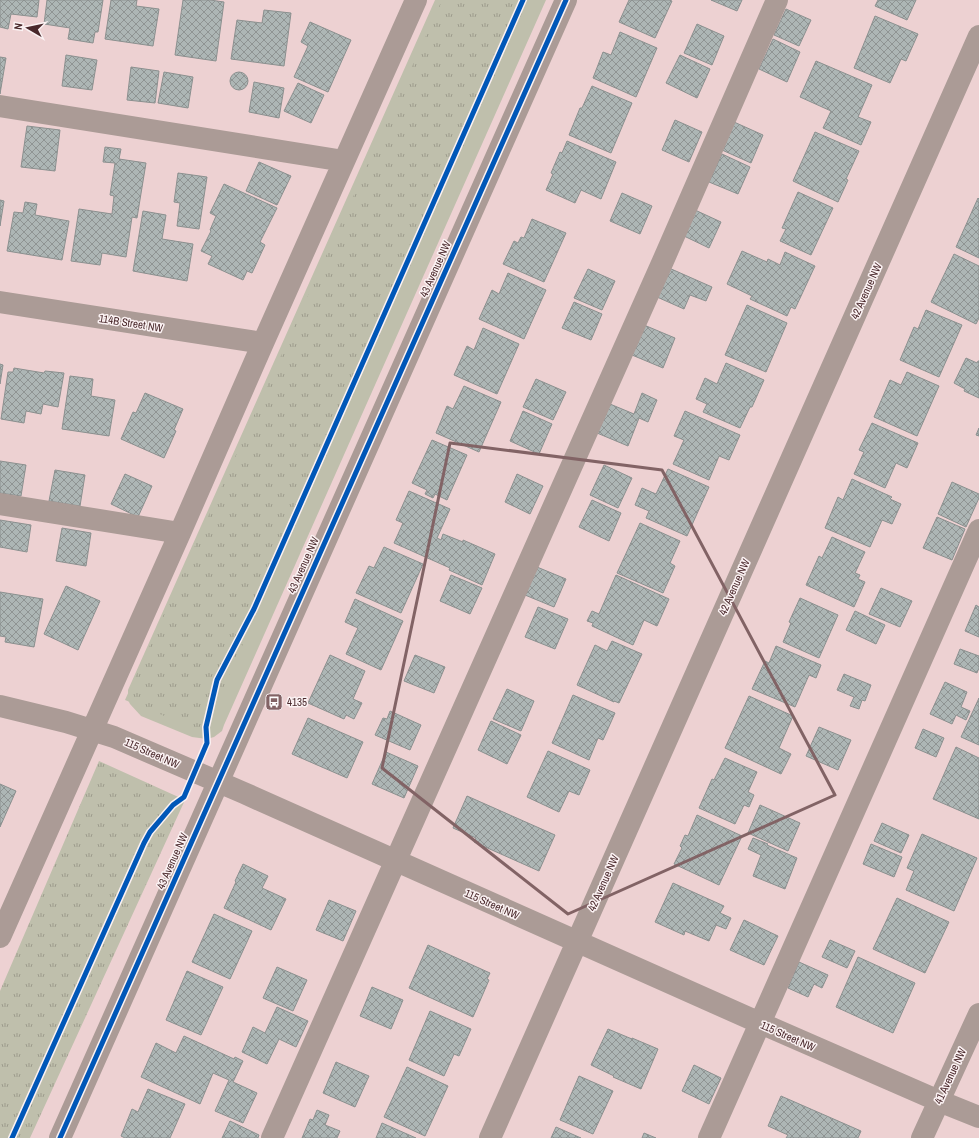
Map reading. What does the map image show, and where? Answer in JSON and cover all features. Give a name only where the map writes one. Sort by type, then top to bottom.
[{"type":"street","points":[[0,937],[7,906],[92,729],[416,0]]},
{"type":"street","name":"43 Avenue NW","points":[[60,1138],[566,0]]},
{"type":"street","points":[[272,1138],[778,0]]},
{"type":"street","name":"42 Avenue NW","points":[[490,1138],[979,36]]},
{"type":"street","points":[[0,106],[344,161]]},
{"type":"street","name":"114B Street NW","points":[[0,302],[263,343]]},
{"type":"street","points":[[0,504],[180,533]]},
{"type":"street","points":[[709,1138],[979,530]]},
{"type":"street","name":"115 Street NW","points":[[0,706],[92,729],[114,737],[939,1102],[979,1117]]},
{"type":"street","name":"41 Avenue NW","points":[[922,1138],[979,1014]]},
{"type":"highlighted area","points":[[450,443],[662,470],[835,795],[568,914],[382,768]]},
{"type":"green space","points":[[435,0],[546,0],[222,731],[214,737],[207,739],[192,737],[141,716],[128,700],[128,690]]},
{"type":"green space","points":[[442,0],[528,0],[204,732],[125,700]]},
{"type":"green space","points":[[99,761],[185,800],[30,1138],[0,1138],[0,991]]},
{"type":"building","points":[[0,0],[39,0],[37,17],[11,14],[8,29],[0,27]]},
{"type":"building","points":[[47,0],[103,0],[98,32],[95,32],[93,43],[68,39],[70,28],[44,24]]},
{"type":"building","points":[[111,0],[137,0],[136,6],[159,9],[153,46],[105,39]]},
{"type":"building","points":[[183,0],[210,0],[224,2],[216,61],[175,55]]},
{"type":"building","points":[[629,0],[672,1],[655,38],[619,22]]},
{"type":"building","points":[[711,0],[742,0],[737,11]]},
{"type":"building","points":[[878,0],[916,0],[907,20],[875,6]]},
{"type":"building","points":[[786,9],[811,20],[799,46],[774,35]]},
{"type":"building","points":[[264,10],[291,13],[284,66],[231,59],[237,20],[262,23]]},
{"type":"building","points":[[875,16],[918,34],[906,61],[901,59],[890,83],[854,68]]},
{"type":"building","points":[[310,22],[351,40],[328,92],[294,77],[308,46],[301,42]]},
{"type":"building","points":[[697,24],[724,36],[712,65],[684,53]]},
{"type":"building","points":[[620,32],[657,48],[636,97],[593,78],[603,52],[611,55]]},
{"type":"building","points":[[773,39],[800,52],[787,82],[759,69]]},
{"type":"building","points":[[66,55],[97,60],[92,90],[62,86]]},
{"type":"building","points":[[680,55],[710,69],[697,98],[666,83]]},
{"type":"building","points":[[0,57],[6,58],[0,94]]},
{"type":"building","points":[[816,61],[872,85],[858,117],[871,122],[861,145],[823,128],[831,111],[800,97]]},
{"type":"building","points":[[131,67],[159,71],[155,103],[127,100]]},
{"type":"building","points":[[164,72],[193,77],[188,108],[158,103]]},
{"type":"building","points":[[239,72],[245,75],[248,81],[245,87],[239,90],[233,87],[230,81],[233,75]]},
{"type":"building","points":[[254,82],[284,88],[279,118],[249,112]]},
{"type":"building","points":[[298,83],[324,95],[311,123],[284,111]]},
{"type":"building","points":[[592,86],[632,103],[611,153],[569,135],[580,108],[582,108]]},
{"type":"building","points":[[675,120],[702,132],[689,162],[662,150]]},
{"type":"building","points":[[734,122],[763,135],[751,163],[722,150]]},
{"type":"building","points":[[27,126],[60,130],[55,171],[21,167]]},
{"type":"building","points":[[815,132],[859,151],[846,179],[848,180],[838,202],[793,181]]},
{"type":"building","points":[[567,141],[616,162],[601,199],[581,190],[575,203],[546,190],[560,152],[562,153]]},
{"type":"building","points":[[105,147],[121,149],[119,159],[146,163],[137,218],[132,217],[126,257],[102,253],[100,265],[71,261],[79,209],[112,214],[114,196],[110,195],[115,163],[103,162]]},
{"type":"building","points":[[722,154],[750,167],[738,194],[709,182]]},
{"type":"building","points":[[259,162],[291,176],[277,205],[246,191]]},
{"type":"building","points":[[178,173],[207,177],[199,229],[177,226],[180,203],[174,202]]},
{"type":"building","points":[[224,184],[277,208],[260,242],[265,245],[252,273],[247,271],[243,280],[208,264],[212,256],[201,251],[211,231],[210,230],[216,216],[210,213]]},
{"type":"building","points":[[798,192],[833,208],[811,255],[780,241],[786,229],[782,228]]},
{"type":"building","points":[[622,193],[652,206],[640,234],[610,221]]},
{"type":"building","points":[[978,198],[979,199],[979,258],[956,247]]},
{"type":"building","points":[[0,200],[4,201],[0,226]]},
{"type":"building","points":[[25,202],[37,204],[35,215],[69,221],[62,260],[7,251],[14,212],[23,213]]},
{"type":"building","points":[[695,210],[721,222],[709,248],[684,236]]},
{"type":"building","points":[[143,211],[166,215],[162,239],[193,244],[187,281],[133,271]]},
{"type":"building","points":[[532,219],[566,233],[544,282],[503,264],[514,241],[518,243],[521,237],[524,238]]},
{"type":"building","points":[[742,251],[767,262],[768,259],[780,265],[785,252],[815,266],[795,309],[791,307],[787,316],[750,299],[752,296],[727,284]]},
{"type":"building","points":[[954,254],[979,266],[979,318],[976,324],[931,302]]},
{"type":"building","points":[[669,268],[712,287],[706,301],[690,295],[684,309],[657,297]]},
{"type":"building","points":[[588,269],[615,281],[602,310],[574,298]]},
{"type":"building","points":[[508,273],[546,290],[524,339],[479,319],[492,290],[499,294]]},
{"type":"building","points":[[574,302],[602,314],[591,340],[562,328]]},
{"type":"building","points":[[747,305],[787,323],[766,372],[725,355]]},
{"type":"building","points":[[926,310],[962,325],[939,377],[900,360],[914,327],[918,329]]},
{"type":"building","points":[[644,325],[675,338],[663,368],[632,355]]},
{"type":"building","points":[[483,328],[519,344],[497,394],[454,375],[467,346],[474,350]]},
{"type":"building","points":[[966,358],[977,363],[979,361],[979,398],[964,391],[965,389],[954,383]]},
{"type":"building","points":[[726,363],[764,380],[752,407],[750,407],[740,428],[703,412],[707,404],[696,399],[705,378],[717,384]]},
{"type":"building","points":[[0,364],[3,365],[0,384]]},
{"type":"building","points":[[14,368],[44,373],[45,371],[64,373],[58,407],[43,404],[41,414],[26,411],[24,423],[1,419],[8,372],[13,372]]},
{"type":"building","points":[[907,372],[939,386],[917,436],[874,417],[890,380],[901,385]]},
{"type":"building","points":[[70,376],[93,379],[91,396],[115,400],[109,436],[62,429]]},
{"type":"building","points":[[536,379],[566,392],[553,420],[523,407]]},
{"type":"building","points":[[464,386],[501,402],[479,452],[436,433],[447,406],[453,409]]},
{"type":"building","points":[[145,393],[183,409],[174,430],[176,431],[164,458],[121,439],[133,412],[136,413]]},
{"type":"building","points":[[642,393],[657,400],[648,422],[639,418],[628,446],[597,433],[610,404],[634,414]]},
{"type":"building","points":[[523,411],[552,424],[539,454],[510,441]]},
{"type":"building","points":[[685,411],[740,435],[729,460],[719,456],[709,480],[673,464],[684,440],[674,436]]},
{"type":"building","points":[[872,423],[918,443],[907,468],[896,463],[885,488],[854,474],[864,452],[859,450]]},
{"type":"building","points":[[979,428],[979,436],[976,435]]},
{"type":"building","points":[[432,440],[467,455],[447,500],[435,494],[433,498],[425,494],[427,490],[412,483]]},
{"type":"building","points":[[0,461],[26,465],[21,496],[0,493]]},
{"type":"building","points":[[604,465],[632,478],[618,508],[590,495]]},
{"type":"building","points":[[668,469],[709,487],[687,536],[646,518],[649,511],[635,505],[642,488],[656,494]]},
{"type":"building","points":[[55,470],[85,475],[80,506],[49,501]]},
{"type":"building","points":[[125,474],[152,486],[138,517],[111,504]]},
{"type":"building","points":[[517,474],[543,486],[530,514],[505,502]]},
{"type":"building","points":[[852,479],[892,497],[890,499],[901,504],[892,524],[882,520],[870,547],[825,528],[838,497],[843,500]]},
{"type":"building","points":[[952,482],[979,494],[979,498],[966,527],[938,514]]},
{"type":"building","points":[[409,491],[450,509],[437,538],[441,540],[443,534],[463,542],[463,540],[495,554],[482,585],[449,570],[450,568],[394,543],[403,523],[396,520]]},
{"type":"building","points":[[592,500],[621,513],[609,541],[579,527]]},
{"type":"building","points":[[937,517],[965,529],[952,560],[923,548]]},
{"type":"building","points":[[0,520],[31,525],[27,552],[0,547]]},
{"type":"building","points":[[640,523],[680,541],[670,563],[675,566],[663,593],[617,573]]},
{"type":"building","points":[[62,528],[91,533],[86,566],[56,561]]},
{"type":"building","points":[[832,537],[865,552],[855,573],[860,575],[858,579],[865,582],[854,607],[806,585],[819,556],[822,558]]},
{"type":"building","points":[[384,547],[423,564],[401,613],[356,593],[369,566],[374,568]]},
{"type":"building","points":[[537,567],[566,579],[554,607],[525,595]]},
{"type":"building","points":[[451,575],[482,588],[470,614],[440,601]]},
{"type":"building","points":[[616,575],[669,599],[657,626],[644,620],[633,645],[592,626],[593,623],[587,621],[592,611],[599,614]]},
{"type":"building","points":[[66,586],[100,601],[78,650],[44,634]]},
{"type":"building","points":[[881,588],[912,601],[900,627],[869,614]]},
{"type":"building","points":[[0,592],[43,599],[34,647],[5,642],[6,637],[0,636]]},
{"type":"building","points":[[800,598],[838,615],[819,658],[783,642],[791,623],[789,622]]},
{"type":"building","points":[[355,599],[403,621],[381,670],[346,654],[358,628],[345,622]]},
{"type":"building","points":[[976,605],[979,607],[979,637],[965,631]]},
{"type":"building","points":[[538,607],[568,619],[555,649],[525,637]]},
{"type":"building","points":[[855,611],[885,625],[876,644],[846,630]]},
{"type":"building","points":[[612,641],[642,654],[619,703],[577,685],[595,645],[607,651]]},
{"type":"building","points":[[776,646],[821,665],[816,678],[809,675],[795,707],[752,689],[765,661],[769,663]]},
{"type":"building","points":[[960,649],[979,656],[979,668],[977,673],[954,664]]},
{"type":"building","points":[[330,655],[365,671],[353,699],[362,703],[354,719],[346,715],[344,719],[308,703]]},
{"type":"building","points":[[415,655],[445,667],[434,693],[404,681]]},
{"type":"building","points":[[844,674],[871,685],[865,701],[862,700],[859,709],[850,706],[854,697],[837,690]]},
{"type":"building","points":[[945,682],[967,692],[961,707],[970,711],[966,720],[956,715],[952,724],[930,714]]},
{"type":"building","points":[[507,689],[534,701],[521,731],[493,719]]},
{"type":"building","points":[[573,695],[615,713],[603,740],[598,738],[589,760],[552,743]]},
{"type":"building","points":[[749,696],[793,716],[779,748],[791,754],[781,774],[725,748]]},
{"type":"building","points":[[979,698],[979,745],[961,737]]},
{"type":"building","points":[[390,711],[421,725],[410,750],[375,735],[383,718],[387,719]]},
{"type":"building","points":[[308,718],[363,742],[347,778],[292,754]]},
{"type":"building","points":[[491,721],[521,735],[507,764],[478,750]]},
{"type":"building","points":[[819,727],[851,740],[838,770],[806,756]]},
{"type":"building","points":[[923,729],[944,738],[936,757],[915,748]]},
{"type":"building","points":[[956,747],[979,758],[979,819],[933,799]]},
{"type":"building","points":[[548,751],[590,770],[579,795],[569,791],[559,812],[527,797]]},
{"type":"building","points":[[386,752],[418,766],[404,798],[372,784]]},
{"type":"building","points":[[725,758],[757,772],[748,792],[754,795],[749,807],[744,805],[735,824],[699,808],[712,779],[714,780]]},
{"type":"building","points":[[0,784],[16,791],[0,827]]},
{"type":"building","points":[[467,796],[555,835],[539,871],[474,842],[476,838],[453,828]]},
{"type":"building","points":[[760,805],[800,823],[788,851],[748,833]]},
{"type":"building","points":[[697,815],[742,836],[719,885],[674,864],[682,848],[680,846],[685,835],[688,836]]},
{"type":"building","points":[[882,823],[909,835],[901,853],[874,841]]},
{"type":"building","points":[[922,834],[977,858],[954,911],[906,890],[914,871],[907,868]]},
{"type":"building","points":[[753,838],[797,858],[785,889],[753,876],[761,855],[748,849]]},
{"type":"building","points":[[871,844],[902,857],[894,877],[863,864]]},
{"type":"building","points":[[243,864],[268,876],[262,888],[286,899],[271,930],[224,908]]},
{"type":"building","points":[[673,883],[724,906],[720,913],[731,918],[726,929],[716,925],[709,941],[685,931],[684,935],[655,922]]},
{"type":"building","points":[[897,898],[949,922],[925,973],[873,949]]},
{"type":"building","points":[[329,900],[356,911],[343,941],[316,930]]},
{"type":"building","points":[[214,914],[252,931],[230,979],[192,962]]},
{"type":"building","points":[[744,920],[778,936],[764,965],[730,950]]},
{"type":"building","points":[[830,940],[855,951],[847,968],[822,957]]},
{"type":"building","points":[[428,945],[490,973],[487,979],[489,980],[473,1017],[409,988]]},
{"type":"building","points":[[858,957],[915,983],[893,1033],[836,1007]]},
{"type":"building","points":[[799,962],[828,975],[822,988],[814,984],[808,997],[788,988]]},
{"type":"building","points":[[277,967],[307,980],[293,1011],[263,998]]},
{"type":"building","points":[[187,971],[223,987],[201,1035],[166,1020]]},
{"type":"building","points":[[372,987],[403,1000],[391,1029],[360,1016]]},
{"type":"building","points":[[277,1007],[308,1021],[296,1047],[279,1039],[267,1064],[242,1052],[253,1027],[265,1033]]},
{"type":"building","points":[[430,1011],[471,1029],[459,1056],[454,1054],[444,1076],[409,1060]]},
{"type":"building","points":[[608,1029],[658,1049],[641,1089],[613,1077],[614,1076],[591,1065]]},
{"type":"building","points":[[184,1036],[234,1059],[235,1057],[243,1061],[233,1082],[257,1093],[243,1123],[215,1111],[229,1080],[213,1073],[200,1104],[141,1077],[156,1043],[176,1053]]},
{"type":"building","points":[[336,1062],[369,1076],[355,1107],[323,1093]]},
{"type":"building","points":[[694,1065],[721,1078],[709,1104],[682,1091]]},
{"type":"building","points":[[407,1067],[448,1086],[425,1136],[384,1117]]},
{"type":"building","points":[[579,1076],[613,1091],[593,1134],[560,1120]]},
{"type":"building","points":[[148,1089],[185,1104],[170,1138],[125,1138],[121,1136],[132,1109],[138,1112]]},
{"type":"building","points":[[781,1096],[861,1131],[858,1138],[786,1138],[788,1135],[768,1126]]},
{"type":"building","points":[[317,1110],[329,1115],[325,1125],[340,1131],[337,1138],[302,1138],[310,1119],[313,1120]]},
{"type":"building","points":[[230,1121],[259,1135],[258,1138],[222,1138]]},
{"type":"building","points":[[382,1123],[416,1138],[376,1138]]},
{"type":"building","points":[[556,1127],[581,1138],[551,1138]]},
{"type":"building","points":[[644,1133],[656,1138],[642,1138]]},
{"type":"cycle path","points":[[12,1138],[144,843],[150,832],[173,805],[184,797],[207,743],[206,727],[217,680],[254,609],[523,0]]},
{"type":"cycle path","points":[[60,1138],[566,0]]},
{"type":"place","name":"4135","points":[[274,702]]}]
